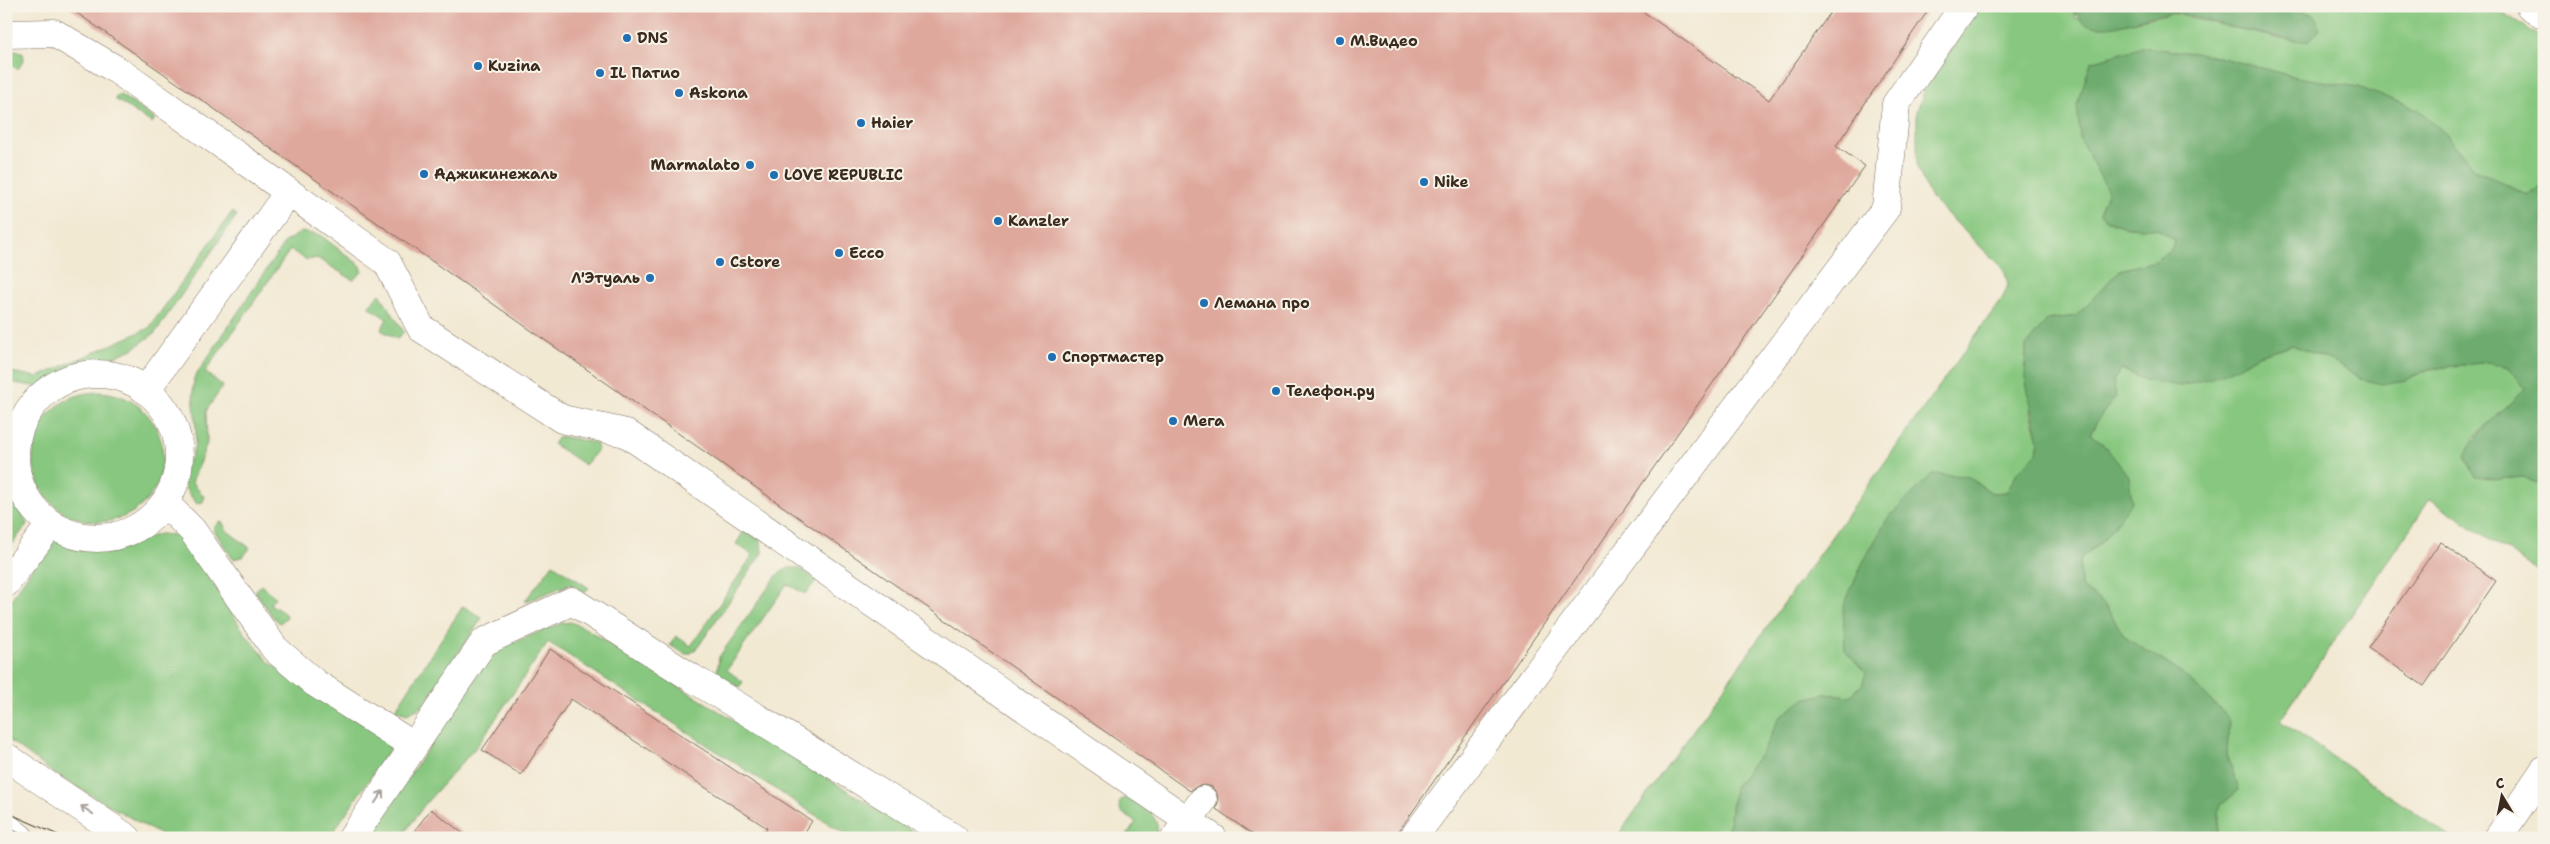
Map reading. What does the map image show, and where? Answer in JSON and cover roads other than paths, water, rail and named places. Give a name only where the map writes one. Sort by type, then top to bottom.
[{"type":"street","points":[[1413,838],[1886,208],[1896,104],[1964,6]]},
{"type":"street","points":[[2530,6],[2544,15]]},
{"type":"street","points":[[6,34],[54,33],[117,70],[387,262],[421,328],[562,419],[626,433],[1189,819],[1213,838]]},
{"type":"street","points":[[146,390],[288,193]]},
{"type":"street","points":[[101,374],[125,379],[146,390],[164,408],[175,431],[179,456],[176,480],[165,503],[147,522],[124,534],[99,538],[74,535],[50,524],[33,509],[22,489],[15,467],[14,419],[54,386],[76,376],[101,374]]},
{"type":"street","points":[[165,503],[192,530],[275,649],[315,683],[414,746]]},
{"type":"street","points":[[6,583],[50,524]]},
{"type":"street","points":[[352,838],[484,642],[572,601],[692,678],[954,838]]},
{"type":"street","points":[[6,757],[127,838]]},
{"type":"street","points":[[2498,838],[2544,770]]},
{"type":"street","points":[[6,828],[20,838]]},
{"type":"tram line","points":[[6,812],[65,838]]},
{"type":"tram line","points":[[6,827],[30,838]]},
{"type":"place","name":"DNS","points":[[627,38]]},
{"type":"place","name":"М.Видео","points":[[1340,41]]},
{"type":"place","name":"Kuzina","points":[[478,66]]},
{"type":"place","name":"IL Патио","points":[[600,73]]},
{"type":"place","name":"Askona","points":[[679,93]]},
{"type":"place","name":"Haier","points":[[861,123]]},
{"type":"place","name":"Marmalato","points":[[750,165]]},
{"type":"place","name":"Аджикинежаль","points":[[424,174]]},
{"type":"place","name":"LOVE REPUBLIC","points":[[774,175]]},
{"type":"place","name":"Nike","points":[[1424,182]]},
{"type":"place","name":"Kanzler","points":[[998,221]]},
{"type":"place","name":"Ecco","points":[[839,253]]},
{"type":"place","name":"Cstore","points":[[720,262]]},
{"type":"place","name":"Л'Этуаль","points":[[650,278]]},
{"type":"place","name":"Лемана про","points":[[1204,303]]},
{"type":"place","name":"Спортмастер","points":[[1052,357]]},
{"type":"place","name":"Телефон.ру","points":[[1276,391]]},
{"type":"place","name":"Мега","points":[[1173,421]]}]
